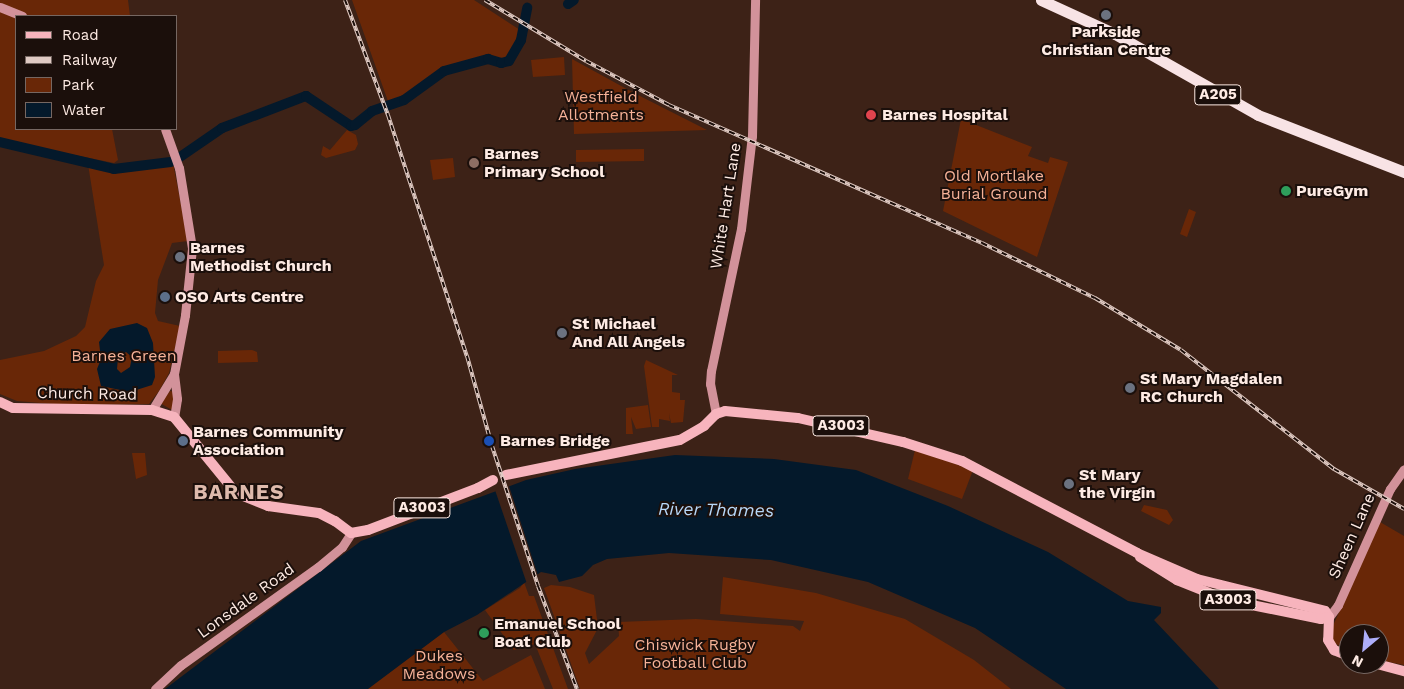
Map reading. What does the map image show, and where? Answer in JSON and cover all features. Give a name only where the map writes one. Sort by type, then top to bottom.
[{"type":"highway","name":"A205","points":[[1041,0],[1115,34],[1258,115],[1404,172]]},
{"type":"main road","name":"White Hart Lane","points":[[716,414],[710,384],[711,371],[741,229],[752,136],[755,0]]},
{"type":"main road","points":[[0,7],[20,15]]},
{"type":"main road","points":[[152,410],[174,374],[185,315],[192,248],[179,168],[165,130]]},
{"type":"main road","points":[[174,374],[177,388],[174,417],[236,493],[268,506],[319,514],[336,521],[351,533]]},
{"type":"main road","points":[[167,387],[177,388]]},
{"type":"main road","name":"Church Road","points":[[0,402],[13,408],[152,410],[174,417]]},
{"type":"main road","name":"A3003","points":[[716,414],[735,411],[798,418],[903,442],[962,461],[1137,553],[1143,560],[1177,580],[1226,599],[1321,619],[1329,617]]},
{"type":"main road","points":[[506,475],[680,440],[704,426],[716,414]]},
{"type":"main road","name":"Sheen Lane","points":[[1329,617],[1338,605],[1390,489],[1404,469]]},
{"type":"main road","name":"A3003","points":[[351,533],[368,530],[478,488],[493,480]]},
{"type":"main road","name":"Lonsdale Road","points":[[155,689],[182,665],[318,567],[342,546],[351,533]]},
{"type":"main road","points":[[1329,617],[1328,640],[1334,650],[1339,652]]},
{"type":"main road","points":[[1389,667],[1404,671]]},
{"type":"green space","points":[[0,0],[128,0],[130,15],[15,15],[15,130],[112,130],[118,160],[114,163],[0,140]]},
{"type":"green space","points":[[352,0],[474,0],[520,30],[518,43],[506,59],[484,57],[452,65],[389,104]]},
{"type":"green space","points":[[564,57],[565,75],[533,77],[531,60]]},
{"type":"green space","name":"Westfield Allotments","points":[[572,59],[634,93],[707,130],[574,134]]},
{"type":"green space","name":"Old Mortlake Burial Ground","points":[[961,119],[1032,147],[1028,156],[1048,163],[1050,157],[1068,162],[1037,257],[943,211]]},
{"type":"green space","points":[[347,130],[356,135],[358,144],[355,150],[326,158],[321,155],[323,146],[330,150]]},
{"type":"green space","points":[[644,149],[644,161],[576,162],[576,150]]},
{"type":"green space","name":"Barnes Green","points":[[172,158],[188,241],[172,243],[158,280],[155,313],[158,321],[180,326],[169,373],[159,391],[149,404],[65,405],[17,401],[0,394],[0,360],[44,351],[76,336],[85,327],[96,281],[104,265],[88,164],[119,173],[120,165]]},
{"type":"green space","points":[[453,158],[455,177],[433,180],[430,160]]},
{"type":"green space","points":[[1189,209],[1196,212],[1187,237],[1180,234]]},
{"type":"green space","points":[[252,350],[257,352],[258,362],[218,363],[218,351]]},
{"type":"green space","points":[[646,360],[678,375],[672,375],[672,392],[680,393],[680,400],[685,400],[683,422],[671,423],[669,413],[670,421],[659,419],[659,427],[652,427],[644,366]]},
{"type":"green space","points":[[170,391],[175,392],[172,410],[160,403]]},
{"type":"green space","points":[[648,405],[651,427],[636,429],[631,417],[633,434],[626,434],[626,408]]},
{"type":"green space","points":[[915,450],[973,470],[962,499],[908,479]]},
{"type":"green space","points":[[132,453],[145,453],[147,475],[136,479]]},
{"type":"green space","points":[[1144,505],[1167,510],[1173,520],[1169,525],[1141,511]]},
{"type":"green space","points":[[1380,522],[1404,536],[1404,665],[1389,662],[1389,624],[1339,624],[1339,646],[1333,642],[1331,630]]},
{"type":"green space","name":"Chiswick Rugby Football Club","points":[[723,577],[816,593],[905,619],[974,660],[1011,689],[580,689],[544,588],[551,585],[570,587],[594,595],[598,628],[585,653],[589,664],[619,636],[618,622],[696,619],[793,626],[800,631],[804,621],[720,614]]},
{"type":"green space","points":[[524,582],[529,596],[534,596],[568,689],[553,689],[535,644],[514,650],[485,610],[520,588]]},
{"type":"green space","name":"Dukes Meadows","points":[[444,632],[483,681],[531,655],[545,689],[367,689]]},
{"type":"water","points":[[137,323],[147,328],[153,343],[155,377],[152,385],[130,392],[101,386],[97,369],[101,359],[99,342],[110,329]],"holes":[[[126,352],[132,357],[130,367],[121,373],[117,369],[118,358]]]},
{"type":"water","name":"River Thames","points":[[675,455],[774,459],[856,470],[948,506],[1048,552],[1128,601],[1161,607],[1161,613],[1154,620],[1219,689],[1066,689],[975,628],[868,582],[771,560],[669,553],[607,559],[593,565],[582,576],[559,582],[556,575],[541,572],[477,615],[444,632],[368,689],[165,689],[361,541],[526,480],[575,469]]},
{"type":"pier","name":"Barnes Bridge","points":[[508,483],[539,579],[527,584],[495,490]]},
{"type":"waterway","points":[[568,4],[574,0]]},
{"type":"waterway","points":[[180,157],[222,128],[306,96],[351,126],[355,125],[372,111],[404,100],[444,71],[488,59],[501,63],[509,61],[521,40],[527,8]]},
{"type":"waterway","points":[[508,65],[509,61]]},
{"type":"waterway","points":[[0,142],[114,169],[171,162]]},
{"type":"railway","points":[[345,0],[388,115],[467,356],[492,446],[538,586],[577,689]]},
{"type":"railway","points":[[485,0],[586,61],[669,105],[982,243],[1095,298],[1181,350],[1334,469],[1404,509]]},
{"type":"place","name":"Parkside Christian Centre","points":[[1106,15]]},
{"type":"place","name":"Barnes Hospital","points":[[871,115]]},
{"type":"place","name":"Barnes Primary School","points":[[474,163]]},
{"type":"place","name":"PureGym","points":[[1286,191]]},
{"type":"place","name":"Barnes Methodist Church","points":[[180,257]]},
{"type":"place","name":"OSO Arts Centre","points":[[165,297]]},
{"type":"place","name":"St Michael And All Angels","points":[[562,333]]},
{"type":"place","name":"St Mary Magdalen RC Church","points":[[1130,388]]},
{"type":"place","name":"Barnes Community Association","points":[[183,441]]},
{"type":"place","name":"Barnes Bridge","points":[[489,441]]},
{"type":"place","name":"St Mary the Virgin","points":[[1069,484]]},
{"type":"place","name":"Emanuel School Boat Club","points":[[484,633]]},
{"type":"district","name":"BARNES","points":[[239,492]]}]
